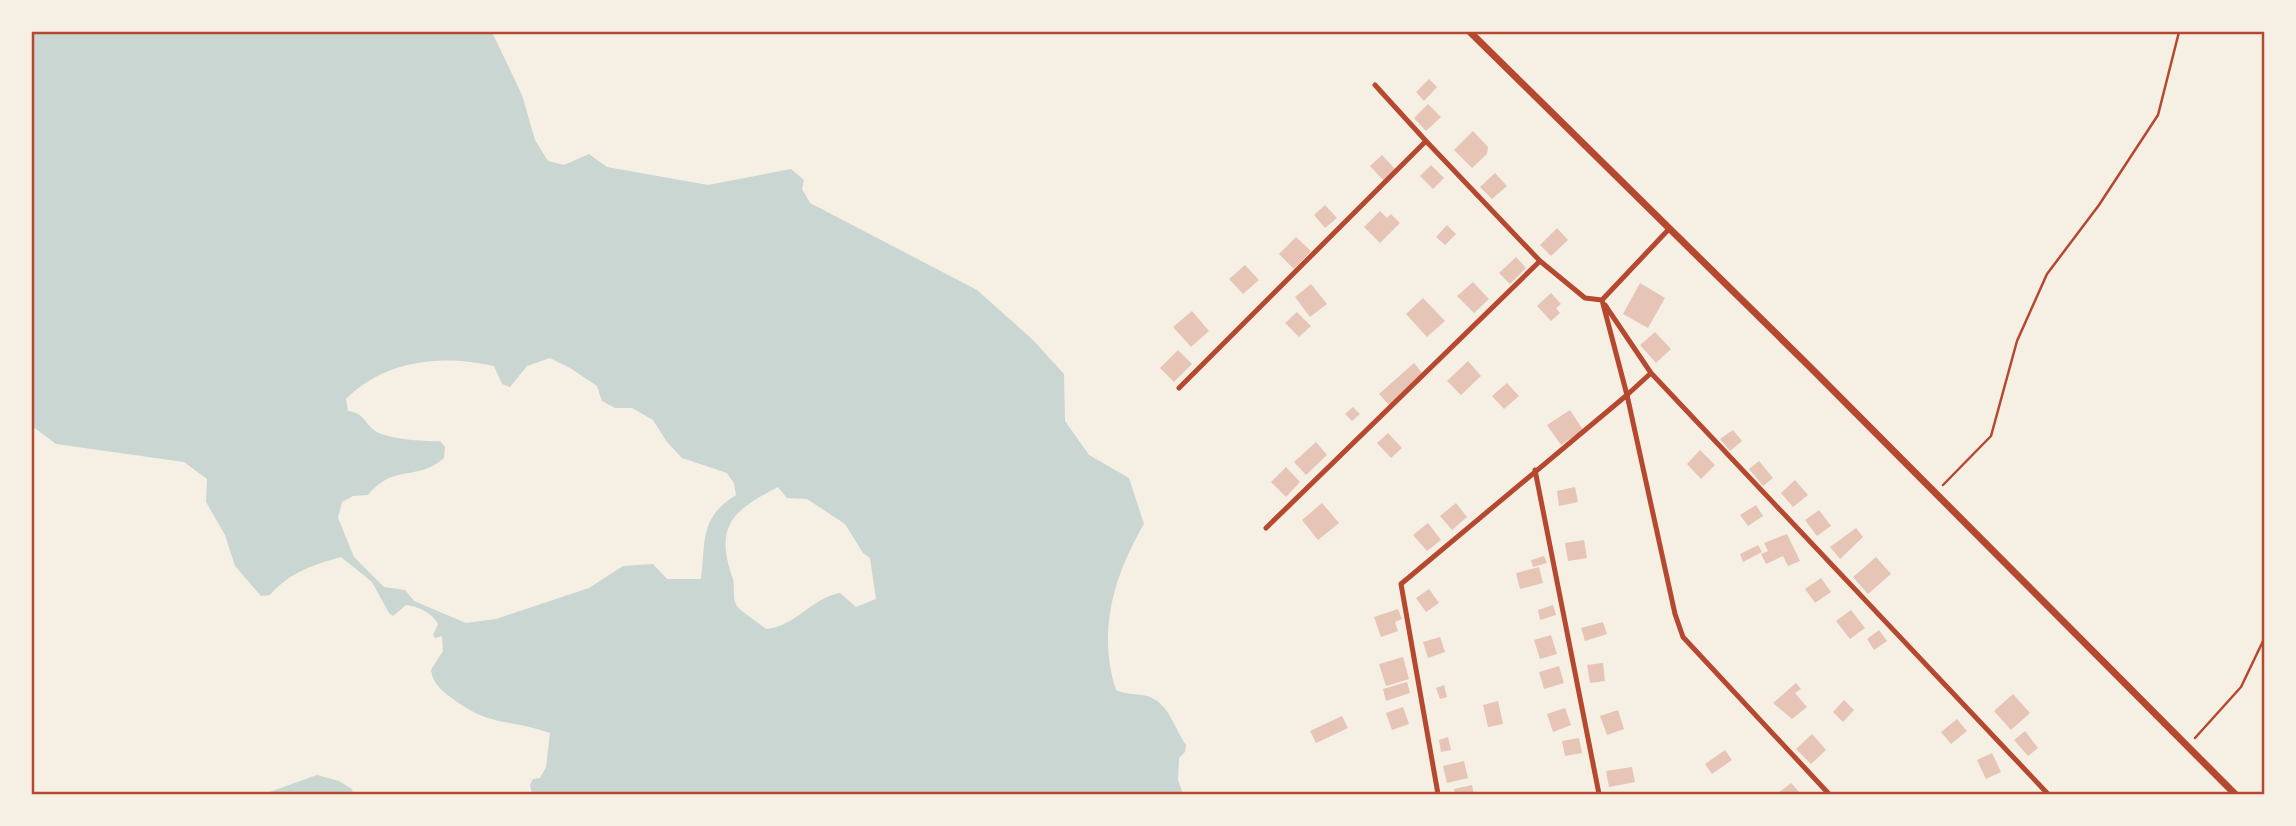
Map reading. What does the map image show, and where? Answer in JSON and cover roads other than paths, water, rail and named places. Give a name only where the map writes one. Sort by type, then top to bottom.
[{"type":"street","points":[[1470,32],[1936,493],[2235,794]]},
{"type":"lane","points":[[1375,85],[1540,261],[1585,298],[1602,300],[1651,373],[2048,794]]},
{"type":"lane","points":[[1179,388],[1426,141]]},
{"type":"lane","points":[[1602,300],[1669,229]]},
{"type":"lane","points":[[1266,528],[1540,261]]},
{"type":"lane","points":[[1602,300],[1627,395],[1675,614],[1683,637],[1829,794]]},
{"type":"lane","points":[[1438,794],[1401,584],[1651,373]]},
{"type":"lane","points":[[1535,470],[1599,794]]}]
